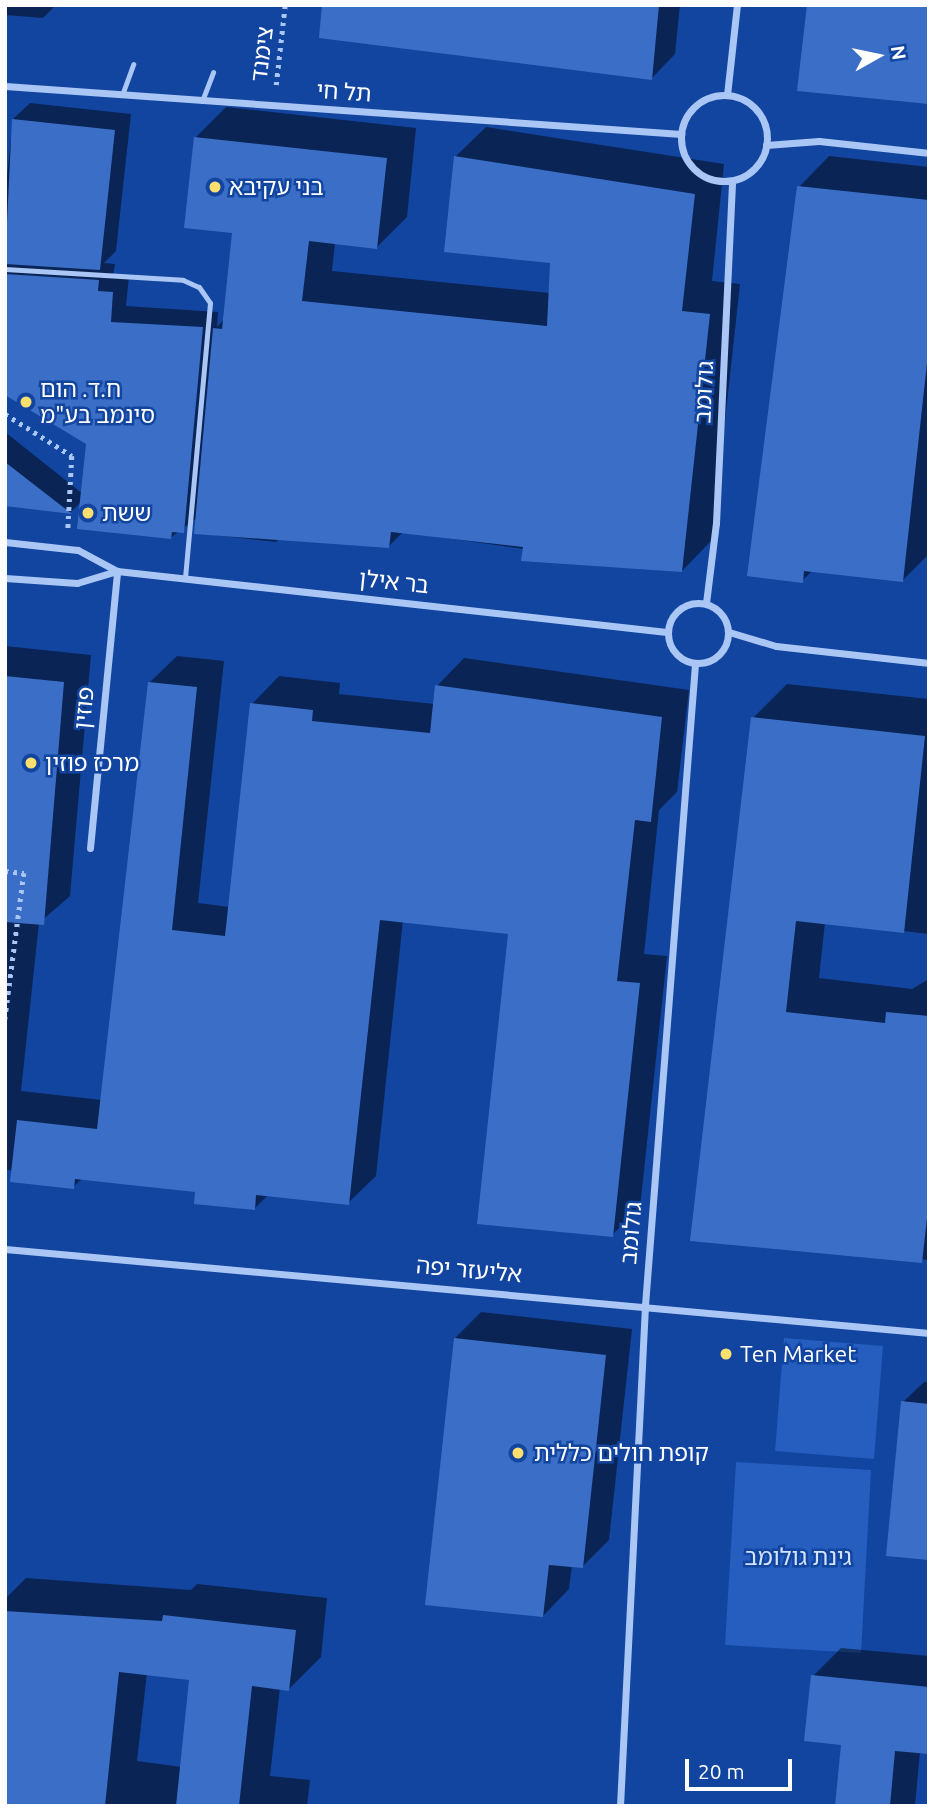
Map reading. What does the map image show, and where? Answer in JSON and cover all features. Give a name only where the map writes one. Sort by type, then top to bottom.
[{"type":"street","points":[[727,95],[737,5]]},
{"type":"street","name":"תל חי","points":[[5,86],[681,134]]},
{"type":"street","points":[[727,95],[760,115],[766,145],[752,171],[732,182],[697,172],[681,134],[693,108],[727,95]]},
{"type":"street","points":[[766,145],[819,141],[929,153]]},
{"type":"street","name":"גולומב","points":[[706,603],[716,523],[732,182]]},
{"type":"street","name":"בר אילן","points":[[5,542],[78,550],[117,571],[667,632]]},
{"type":"street","name":"בר אילן","points":[[5,578],[77,583],[117,571]]},
{"type":"street","name":"פוזין","points":[[90,848],[117,571]]},
{"type":"street","points":[[706,603],[726,619],[729,632],[722,653],[695,664],[671,649],[667,632],[684,606],[706,603]]},
{"type":"street","points":[[729,632],[776,646],[929,663]]},
{"type":"street","name":"גולומב","points":[[620,1806],[645,1305],[695,664]]},
{"type":"street","name":"אליעזר יפה","points":[[5,1249],[645,1305],[929,1333]]},
{"type":"lane","points":[[121,95],[133,64]]},
{"type":"lane","points":[[202,101],[213,72]]},
{"type":"lane","points":[[5,269],[183,280],[199,287],[210,303],[185,579]]},
{"type":"path","name":"צימנד","points":[[273,107],[285,5]]},
{"type":"path","points":[[5,414],[72,456],[67,538],[78,550]]},
{"type":"path","points":[[5,871],[24,873],[5,1020]]},
{"type":"green space","points":[[784,1338],[883,1346],[874,1459],[775,1451]]},
{"type":"green space","name":"גינת גולומב","points":[[736,1462],[871,1470],[861,1653],[725,1645]]},
{"type":"building","points":[[322,5],[659,5],[652,80],[319,38]]},
{"type":"building","points":[[807,5],[929,5],[929,104],[797,91]]},
{"type":"building","points":[[12,119],[115,130],[100,270],[5,264]]},
{"type":"building","points":[[194,137],[387,158],[377,249],[309,241],[302,301],[547,326],[550,263],[444,252],[454,156],[695,194],[682,311],[710,314],[682,572],[521,561],[523,547],[391,532],[389,548],[194,534],[213,328],[222,329],[232,233],[184,228]]},
{"type":"building","points":[[797,186],[929,200],[929,345],[903,582],[804,571],[803,583],[747,576]]},
{"type":"building","points":[[5,274],[99,280],[98,291],[113,292],[111,322],[203,327],[184,533],[172,532],[171,539],[77,529],[86,444],[5,395]]},
{"type":"building","points":[[5,462],[72,514],[5,506]]},
{"type":"building","name":"מרכז פוזין","points":[[5,676],[64,682],[44,925],[5,922]]},
{"type":"building","points":[[148,682],[197,687],[172,930],[225,936],[250,703],[313,710],[312,721],[430,733],[435,685],[662,717],[651,822],[635,820],[617,981],[640,983],[613,1237],[477,1224],[508,934],[380,920],[349,1205],[256,1195],[255,1210],[194,1204],[195,1192],[75,1179],[74,1189],[10,1182],[17,1120],[97,1129]]},
{"type":"building","points":[[751,717],[925,736],[904,933],[796,921],[786,1012],[885,1023],[886,1012],[929,1016],[929,1200],[922,1263],[690,1241]]},
{"type":"building","name":"קופת חולים כללית","points":[[454,1338],[606,1355],[583,1568],[549,1565],[543,1617],[425,1605]]},
{"type":"building","points":[[901,1401],[929,1404],[929,1560],[886,1556]]},
{"type":"building","points":[[5,1611],[162,1621],[163,1615],[296,1630],[289,1691],[252,1686],[239,1806],[176,1806],[189,1680],[119,1672],[105,1806],[5,1806]]},
{"type":"building","points":[[811,1675],[929,1687],[929,1754],[895,1751],[890,1806],[835,1806],[841,1745],[804,1741]]},
{"type":"place","name":"בני עקיבא","points":[[215,187]]},
{"type":"place","name":"ח.ד. הום סינמב בע\"מ","points":[[26,402]]},
{"type":"place","name":"ששת","points":[[88,513]]},
{"type":"place","name":"מרכז פוזין","points":[[31,763]]},
{"type":"place","name":"Ten Market","points":[[726,1354]]},
{"type":"place","name":"קופת חולים כללית","points":[[518,1453]]}]
